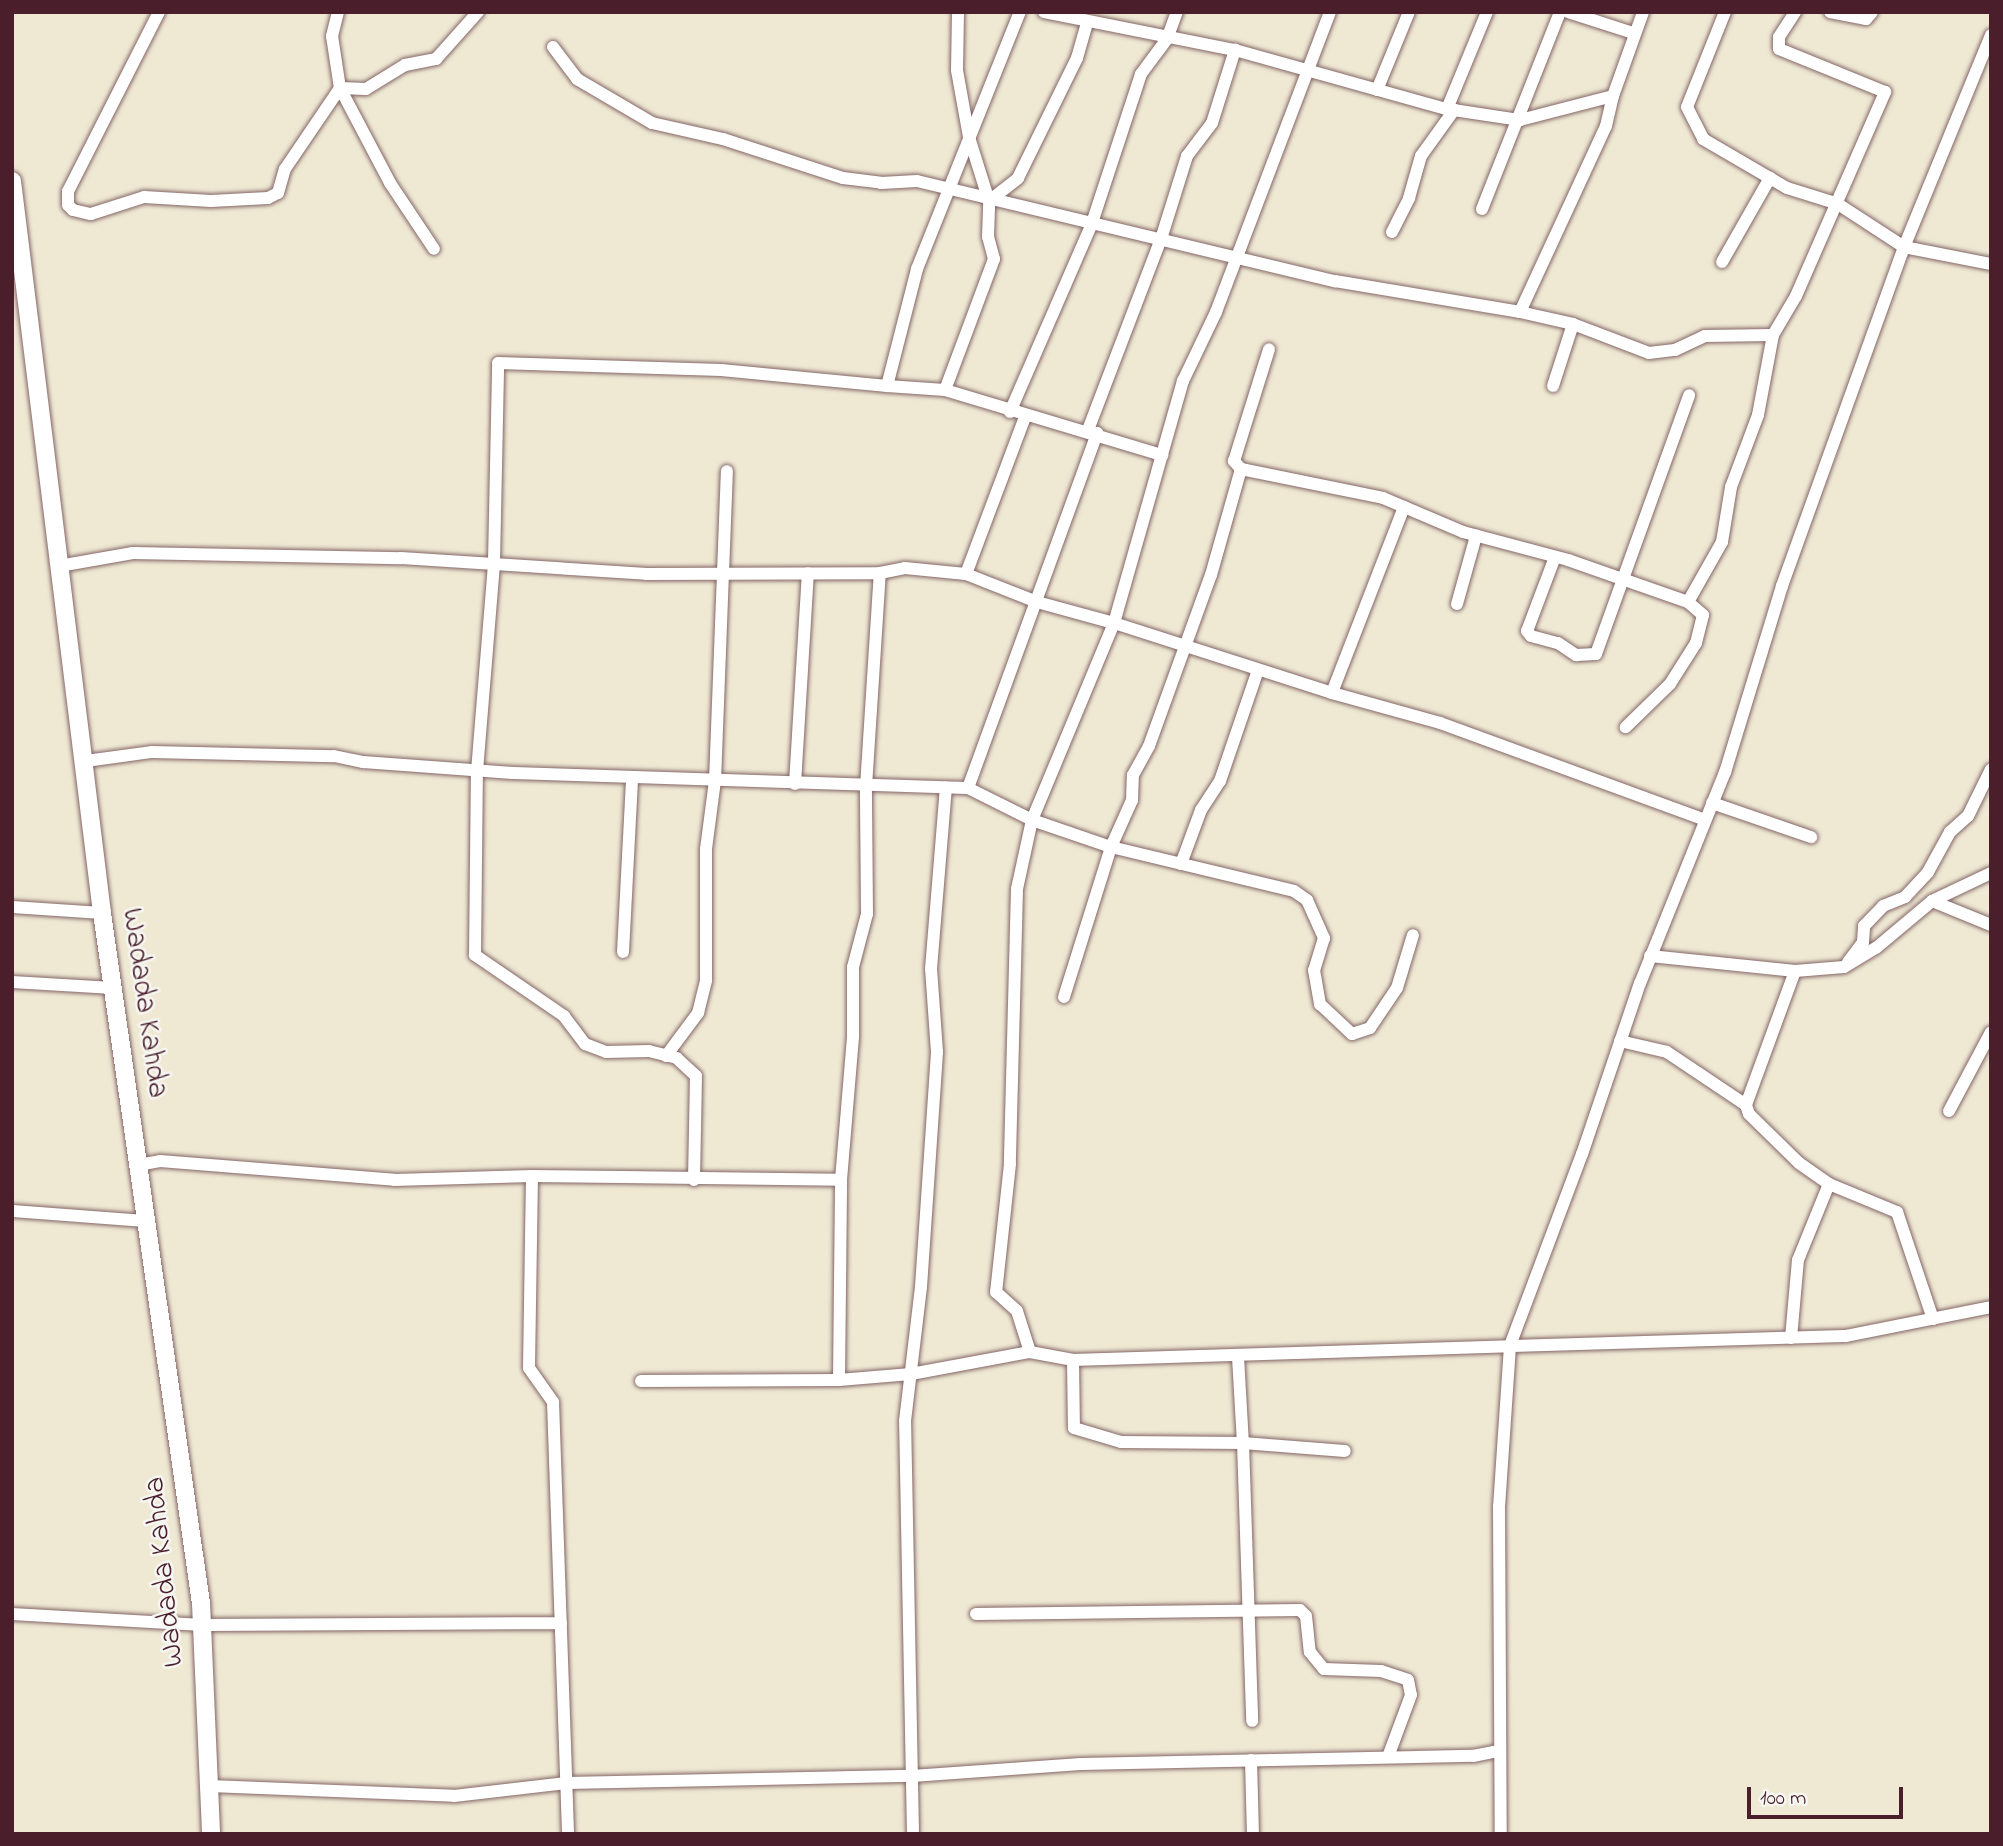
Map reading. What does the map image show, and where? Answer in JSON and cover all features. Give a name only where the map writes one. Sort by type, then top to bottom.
[{"type":"main road","name":"Wadada Kahda","points":[[12,181],[59,566],[86,761],[102,913],[202,1625],[211,1834]]},
{"type":"street","points":[[159,12],[68,191],[68,205],[73,210],[91,214],[144,197],[211,201],[268,198],[278,194],[285,169],[340,88]]},
{"type":"street","points":[[338,12],[332,36],[340,88],[390,183],[434,248]]},
{"type":"street","points":[[340,88],[366,89],[405,65],[436,59],[478,12]]},
{"type":"street","points":[[945,390],[994,259],[988,237],[989,201],[969,137],[957,70],[958,12]]},
{"type":"street","points":[[887,386],[917,269],[951,190],[969,137],[1020,12]]},
{"type":"street","points":[[1044,12],[1167,39],[1235,50],[1305,73],[1450,109],[1520,121],[1613,96]]},
{"type":"street","points":[[1010,412],[1092,223],[1141,74],[1167,39],[1177,12]]},
{"type":"street","points":[[1030,1352],[1017,1311],[996,1292],[1010,1164],[1017,889],[1032,820],[1114,623],[1183,381],[1236,258],[1330,12]]},
{"type":"street","points":[[1377,90],[1409,12]]},
{"type":"street","points":[[1392,232],[1409,198],[1421,156],[1450,109],[1487,12]]},
{"type":"street","points":[[1482,209],[1520,121],[1560,12]]},
{"type":"street","points":[[1568,12],[1633,33]]},
{"type":"street","points":[[1520,312],[1606,126],[1633,33],[1643,12]]},
{"type":"street","points":[[1726,12],[1687,107],[1703,139],[1770,178],[1838,204],[1904,247],[1991,264]]},
{"type":"street","points":[[1688,602],[1722,542],[1731,487],[1758,415],[1773,335],[1838,204],[1885,92],[1779,49],[1779,37],[1795,12]]},
{"type":"street","points":[[1830,12],[1866,19],[1872,12]]},
{"type":"street","points":[[989,201],[1018,178],[1077,58],[1087,22]]},
{"type":"street","points":[[1501,1834],[1498,1751],[1499,1506],[1510,1346],[1650,956],[1712,803],[1782,586],[1904,247],[1989,44]]},
{"type":"street","points":[[553,47],[577,79],[652,123],[723,139],[843,178],[881,183],[917,181],[989,201],[1335,281],[1520,312],[1573,324],[1649,353],[1675,350],[1705,336],[1773,335]]},
{"type":"street","points":[[968,788],[1037,602],[1187,156],[1212,123],[1235,50]]},
{"type":"street","points":[[1722,262],[1770,178]]},
{"type":"street","points":[[1553,386],[1573,324]]},
{"type":"street","points":[[1269,349],[1234,461],[1241,469],[1383,498],[1476,536],[1555,557],[1688,602],[1703,615],[1696,643],[1670,684],[1626,727]]},
{"type":"street","points":[[694,1180],[696,1076],[677,1058],[606,1052],[585,1044],[564,1016],[475,956],[477,771],[494,562],[498,363],[721,370],[945,390],[1025,417],[1093,432],[1162,455]]},
{"type":"street","points":[[1555,557],[1527,631],[1531,636],[1558,643],[1576,655],[1596,654],[1625,581],[1689,395]]},
{"type":"street","points":[[966,574],[1025,417]]},
{"type":"street","points":[[1064,998],[1111,847],[1132,800],[1133,775],[1149,746],[1183,646],[1211,575],[1241,469]]},
{"type":"street","points":[[666,1056],[698,1013],[706,980],[706,849],[715,781],[726,573],[727,471]]},
{"type":"street","points":[[1332,693],[1404,507]]},
{"type":"street","points":[[1457,604],[1476,536]]},
{"type":"street","points":[[59,566],[134,553],[494,562],[646,574],[880,573],[905,568],[966,574],[1037,602],[1114,623],[1332,693],[1440,723],[1705,820]]},
{"type":"street","points":[[795,785],[808,573]]},
{"type":"street","points":[[839,1380],[841,1180],[853,1037],[853,967],[867,914],[866,788],[880,573]]},
{"type":"street","points":[[1181,864],[1201,810],[1220,781],[1258,670]]},
{"type":"street","points":[[86,761],[152,752],[334,756],[363,762],[477,771],[866,788],[968,788],[1032,820],[1111,847],[1294,891],[1307,900],[1324,938],[1314,970],[1320,1004],[1352,1034],[1370,1028],[1397,988],[1413,935]]},
{"type":"street","points":[[1844,967],[1863,942],[1864,926],[1883,906],[1905,897],[1928,872],[1950,832],[1968,816],[1991,769]]},
{"type":"street","points":[[622,952],[632,778]]},
{"type":"street","points":[[913,1834],[905,1421],[937,1052],[931,969],[946,788]]},
{"type":"street","points":[[1712,803],[1811,837]]},
{"type":"street","points":[[1650,956],[1796,971],[1844,967],[1876,948],[1932,901],[1991,873]]},
{"type":"street","points":[[1932,901],[1991,925]]},
{"type":"street","points":[[12,908],[102,913]]},
{"type":"street","points":[[1746,1105],[1796,971]]},
{"type":"street","points":[[12,982],[113,988]]},
{"type":"street","points":[[1950,1111],[1991,1032]]},
{"type":"street","points":[[1620,1041],[1667,1052],[1746,1105],[1749,1114],[1798,1163],[1829,1184],[1898,1212],[1933,1319]]},
{"type":"street","points":[[138,1165],[160,1161],[394,1180],[532,1176],[841,1180]]},
{"type":"street","points":[[532,1176],[529,1368],[553,1402],[568,1834]]},
{"type":"street","points":[[1791,1338],[1798,1260],[1829,1184]]},
{"type":"street","points":[[12,1211],[146,1221]]},
{"type":"street","points":[[641,1381],[839,1380],[911,1374],[1030,1352],[1073,1360],[1238,1357],[1846,1336],[1991,1307]]},
{"type":"street","points":[[1238,1357],[1244,1443],[1252,1721]]},
{"type":"street","points":[[1073,1360],[1074,1428],[1121,1443],[1244,1443],[1345,1451]]},
{"type":"street","points":[[976,1614],[1249,1608],[1300,1610],[1306,1616],[1310,1652],[1324,1669],[1381,1671],[1408,1681],[1411,1695],[1388,1756]]},
{"type":"street","points":[[12,1614],[202,1625],[561,1623]]},
{"type":"street","points":[[210,1786],[454,1796],[566,1783],[912,1776],[1082,1764],[1473,1756],[1498,1751]]},
{"type":"street","points":[[1251,1760],[1253,1834]]}]
